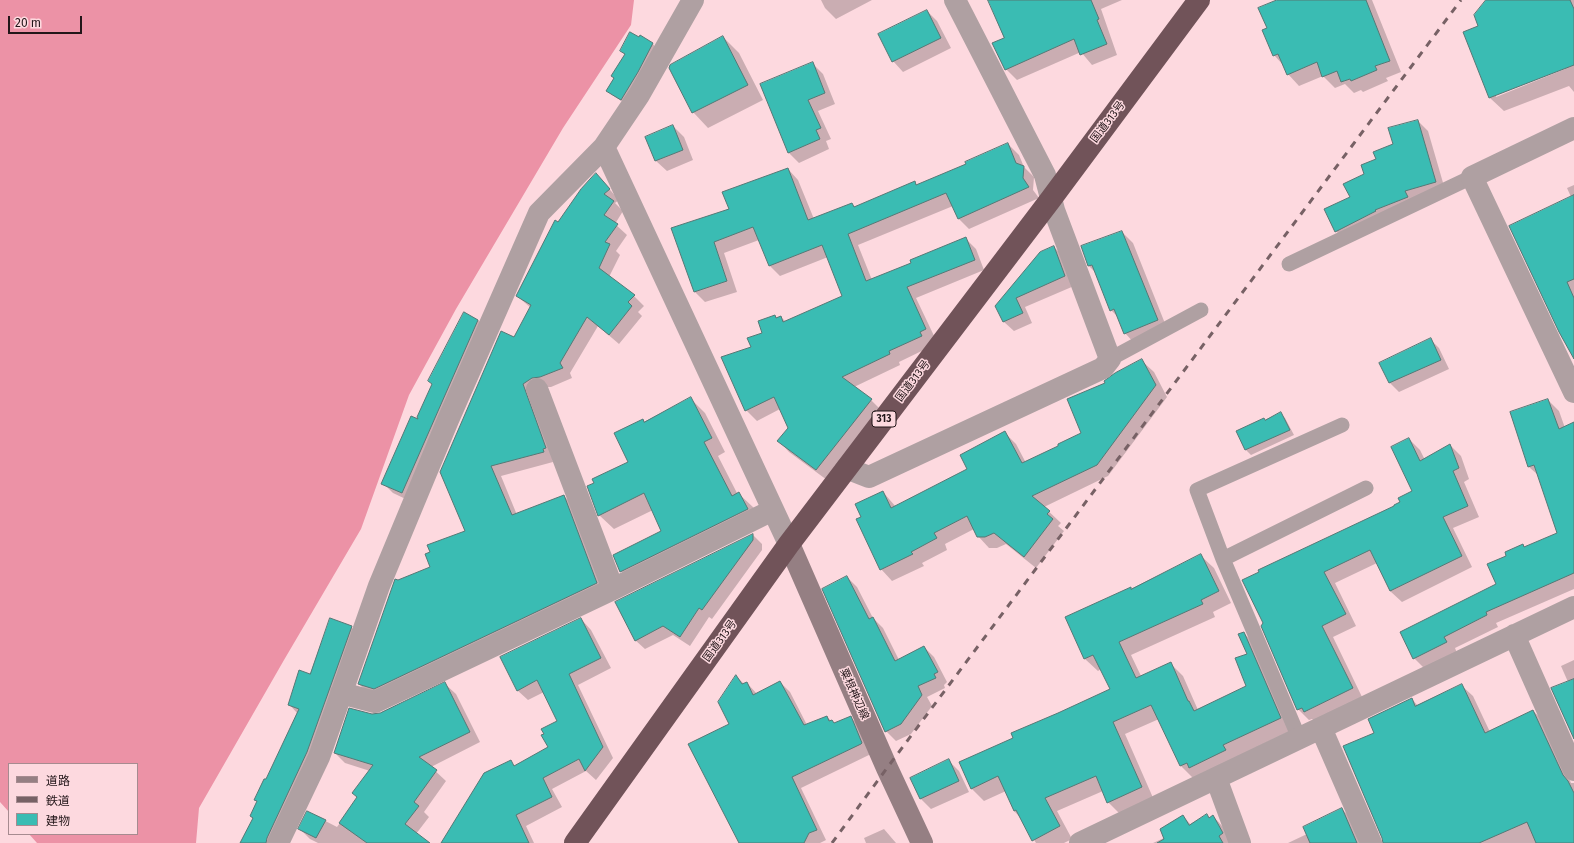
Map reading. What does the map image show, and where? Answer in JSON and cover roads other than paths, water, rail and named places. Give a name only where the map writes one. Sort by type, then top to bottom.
[{"type":"highway","name":"国道313号","points":[[575,843],[789,544],[1051,199],[1199,0]]},
{"type":"main road","name":"粟根神辺線","points":[[789,544],[887,768],[922,843]]},
{"type":"street","points":[[278,843],[319,757],[379,586],[448,420],[539,213],[604,146],[639,95],[693,0]]},
{"type":"street","points":[[846,468],[869,477],[1103,368],[1110,359],[1051,199],[1045,175],[955,0]]},
{"type":"street","points":[[1574,128],[1472,177],[1574,392]]},
{"type":"street","points":[[604,146],[789,544]]},
{"type":"street","points":[[537,389],[613,589]]},
{"type":"street","points":[[341,693],[375,702],[613,589],[773,510]]},
{"type":"street","points":[[1080,843],[1574,607]]},
{"type":"street","points":[[1514,635],[1574,770]]},
{"type":"street","points":[[1321,728],[1370,843]]},
{"type":"street","points":[[1216,778],[1240,843]]},
{"type":"lane","points":[[1289,264],[1472,177]]},
{"type":"lane","points":[[1110,359],[1202,310]]},
{"type":"lane","points":[[1299,738],[1223,559],[1198,490],[1342,425]]},
{"type":"lane","points":[[1223,559],[1366,488]]},
{"type":"railway","points":[[832,843],[1461,0]]}]
